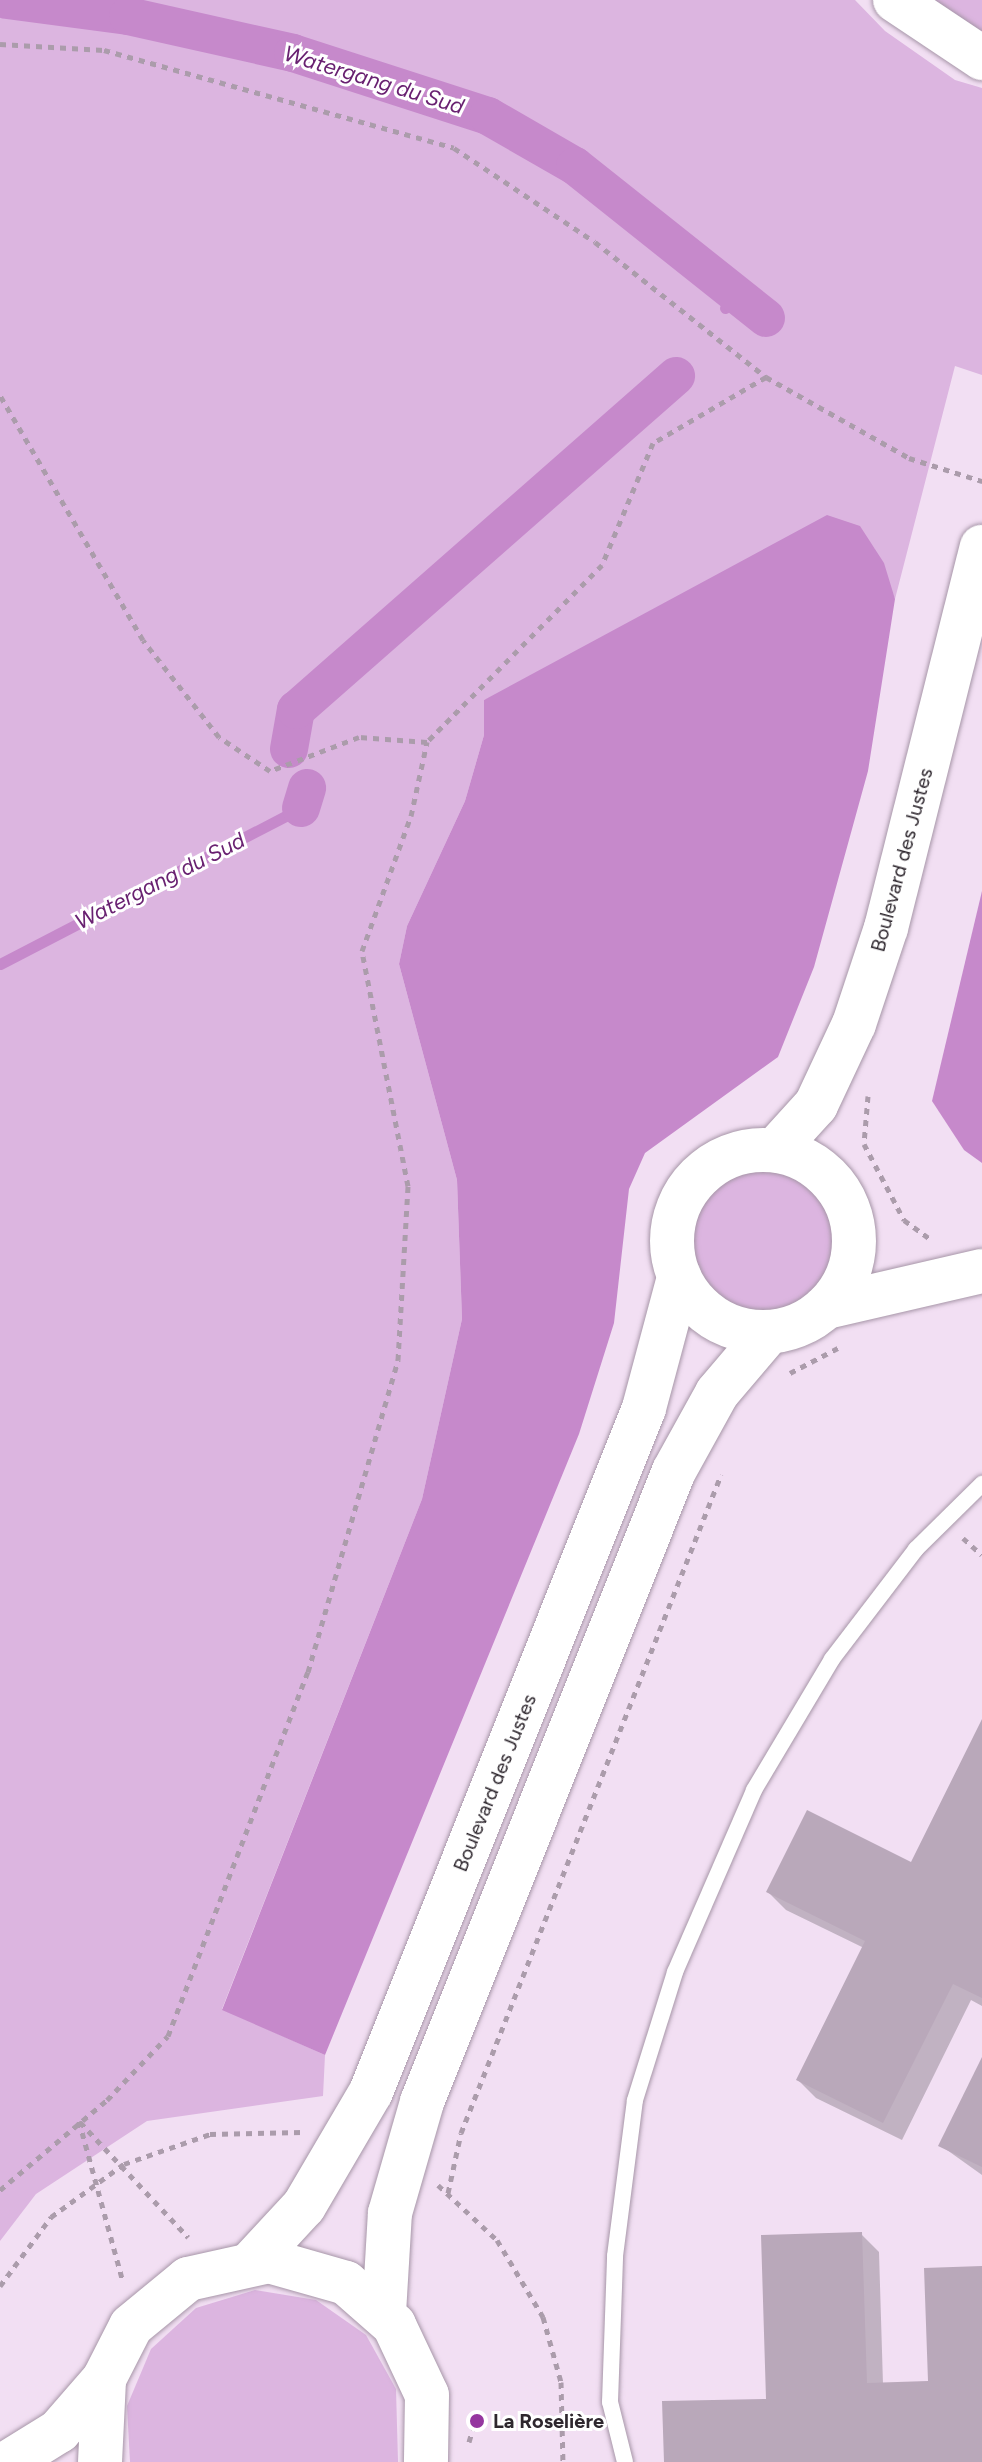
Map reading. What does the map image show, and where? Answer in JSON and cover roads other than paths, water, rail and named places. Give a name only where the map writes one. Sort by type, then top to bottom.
[{"type":"street","points":[[895,0],[981,59]]},
{"type":"street","name":"Boulevard des Justes","points":[[775,1150],[816,1105],[854,1024],[886,928],[982,547]]},
{"type":"street","points":[[769,1332],[715,1318],[679,1277],[672,1229],[690,1186],[728,1157],[775,1150],[813,1164],[847,1206],[853,1259],[826,1307]]},
{"type":"street","points":[[384,2313],[390,2213],[422,2102],[674,1471],[717,1393],[769,1332],[826,1307],[963,1276]]},
{"type":"street","name":"Boulevard des Justes","points":[[237,2264],[304,2206],[371,2092],[644,1408],[679,1277]]},
{"type":"street","points":[[9,2462],[59,2431],[104,2379],[131,2326],[172,2288],[237,2264],[332,2276],[384,2313],[423,2380],[426,2462]]},
{"type":"street","points":[[100,2462],[104,2379]]},
{"type":"lane","points":[[625,2462],[610,2402],[615,2256],[635,2100],[675,1972],[754,1790],[832,1659],[916,1549],[982,1484]]},
{"type":"waterway","name":"Watergang du Sud","points":[[7,0],[128,16],[293,53],[488,116],[575,166],[766,318]]},
{"type":"waterway","name":"Watergang du Sud","points":[[725,308],[733,297]]},
{"type":"waterway","name":"Watergang du Sud","points":[[289,749],[296,710],[676,376]]},
{"type":"waterway","name":"Watergang du Sud","points":[[301,808],[307,788]]},
{"type":"waterway","name":"Watergang du Sud","points":[[0,964],[301,808]]},
{"type":"place","name":"La Roselière","points":[[477,2421]]}]
